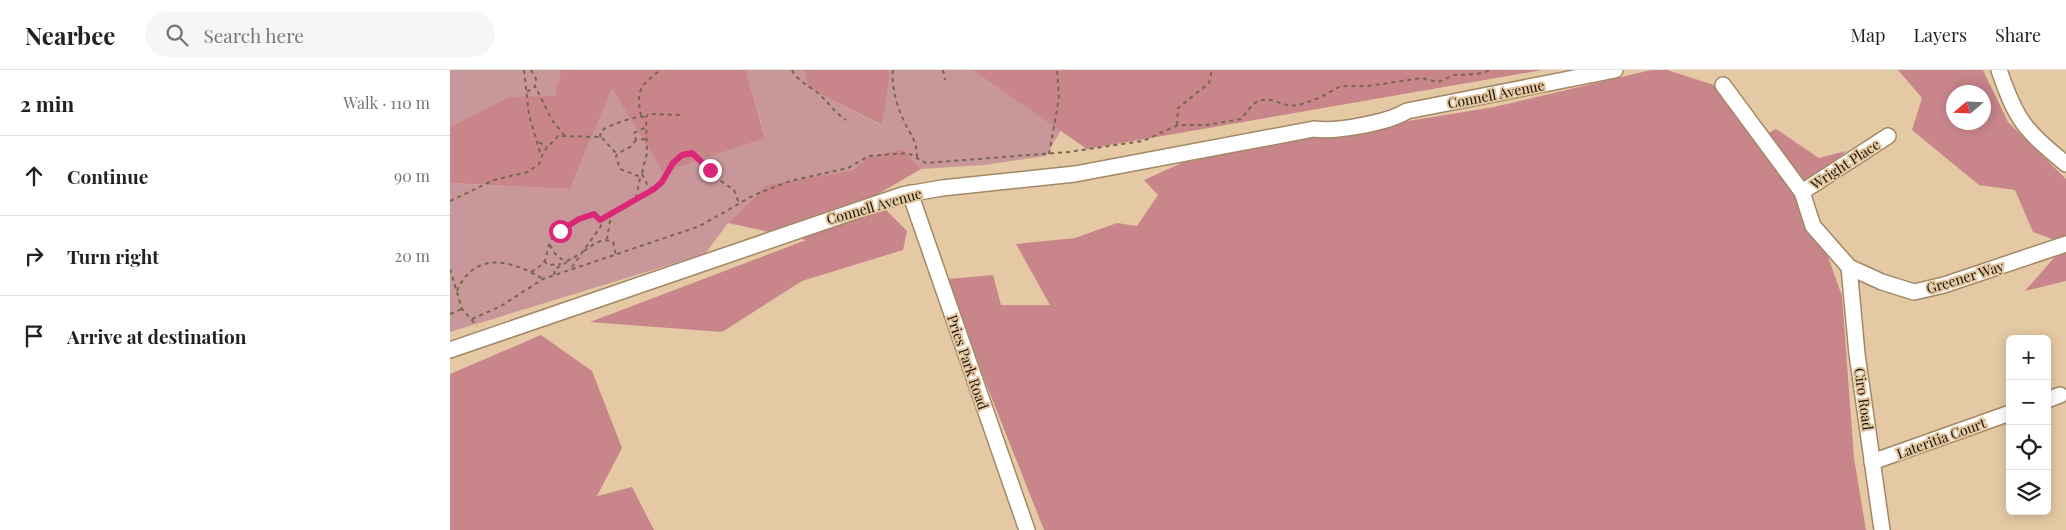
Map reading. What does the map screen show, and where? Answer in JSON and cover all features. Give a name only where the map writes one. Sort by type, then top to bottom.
[{"type":"street","name":"Connell Avenue","points":[[450,350],[841,214],[910,193],[1075,174],[1314,129],[1323,124],[1365,115],[1395,110],[1407,111],[1615,70]]},
{"type":"street","points":[[1999,70],[2013,109],[2021,123],[2066,164]]},
{"type":"street","name":"Greener Way","points":[[1722,85],[1802,192],[1814,226],[1849,267],[1882,282],[1914,292],[1944,286],[2066,244]]},
{"type":"street","name":"Wright Place","points":[[1802,192],[1888,136]]},
{"type":"street","name":"Pries Park Road","points":[[910,193],[1027,530]]},
{"type":"street","name":"Ciro Road","points":[[1849,267],[1857,354],[1882,530]]},
{"type":"street","name":"Lateritia Court","points":[[1872,462],[2006,414]]},
{"type":"path","points":[[524,70],[530,115],[541,156]]},
{"type":"path","points":[[532,70],[536,79],[535,86],[552,120],[564,135]]},
{"type":"path","points":[[641,116],[639,91],[641,86],[660,70]]},
{"type":"path","points":[[792,70],[802,83],[811,87],[833,111],[846,120]]},
{"type":"path","points":[[893,70],[897,100],[905,124],[917,143],[917,158]]},
{"type":"path","points":[[943,70],[946,80]]},
{"type":"path","points":[[1049,154],[1060,98],[1057,70]]},
{"type":"path","points":[[1177,126],[1178,108],[1209,83],[1212,70]]},
{"type":"path","points":[[472,319],[501,306],[554,274],[700,226],[740,204],[790,181],[848,168],[869,156],[908,153],[926,163],[1049,154],[1143,141],[1177,126],[1233,122],[1241,119],[1253,104],[1260,100],[1271,100],[1290,106],[1300,105],[1319,98],[1341,86],[1368,86],[1422,78],[1438,82],[1454,74],[1477,74],[1492,70]]},
{"type":"path","points":[[527,92],[535,86]]},
{"type":"path","points":[[600,137],[602,131],[607,127],[641,116],[646,117],[648,114],[683,115]]},
{"type":"path","points":[[636,198],[647,153],[646,117]]},
{"type":"path","points":[[636,140],[634,133],[646,127]]},
{"type":"path","points":[[450,201],[494,180],[528,172],[539,164],[541,156],[547,147],[558,136],[564,135],[584,138],[600,137],[617,154],[616,158],[620,169],[641,177]]},
{"type":"path","points":[[617,154],[630,147],[636,140],[646,138]]},
{"type":"path","points":[[538,141],[547,147]]},
{"type":"path","points":[[600,220],[654,189],[662,182],[673,163],[682,155],[692,153],[718,179],[734,190],[740,204]]},
{"type":"path","points":[[642,173],[648,186],[654,189]]},
{"type":"path","points":[[531,272],[544,261],[549,250],[549,242],[560,231],[587,215],[594,214],[600,220],[601,226],[596,236],[582,252],[572,268]]},
{"type":"path","points":[[607,239],[611,215]]},
{"type":"path","points":[[554,274],[555,269],[599,241],[607,239],[613,242],[616,255]]},
{"type":"path","points":[[549,242],[554,253],[561,260],[567,261]]},
{"type":"path","points":[[544,261],[548,265],[563,264]]},
{"type":"path","points":[[457,291],[466,275],[472,269],[491,262],[506,263],[531,272],[543,279]]},
{"type":"path","points":[[450,270],[462,309],[477,324],[480,339]]},
{"type":"path","points":[[450,314],[462,309]]},
{"type":"shaded area","points":[[450,70],[561,70],[555,97],[508,97],[450,127]]},
{"type":"shaded area","points":[[561,70],[746,70],[765,138],[663,172],[612,88],[570,189],[450,183],[450,127],[508,97],[555,96]]},
{"type":"shaded area","points":[[746,70],[804,70],[808,88],[881,125],[890,73],[886,70],[972,70],[1061,130],[1046,156],[984,165],[921,169],[903,149],[869,156],[853,170],[766,185],[728,223],[705,254],[450,332],[450,183],[570,189],[612,87],[765,137]]},
{"type":"shaded area","points":[[804,70],[886,70],[890,73],[882,125],[808,88]]},
{"type":"shaded area","points":[[972,70],[1542,70],[1087,149]]},
{"type":"shaded area","points":[[1651,70],[1667,70],[1714,85],[1755,140],[1776,129],[1819,158],[1846,151],[1797,199],[1826,251],[1842,296],[1854,458],[1866,530],[1044,530],[985,381],[948,279],[993,275],[1001,305],[1050,305],[1016,244],[1075,238],[1117,223],[1137,226],[1158,195],[1144,180],[1199,155],[1494,107]]},
{"type":"shaded area","points":[[1898,70],[1983,70],[1990,85],[1946,85],[1946,130],[1991,130],[1991,87],[2008,122],[2066,179],[2066,244],[2033,232],[2015,190],[1979,185],[1912,130],[1922,98]]},
{"type":"shaded area","points":[[903,149],[921,169],[873,197],[907,231],[903,250],[802,281],[722,332],[590,322],[806,240],[728,223],[766,185],[853,170],[869,156]]},
{"type":"shaded area","points":[[2066,244],[2066,281],[2025,291]]},
{"type":"shaded area","points":[[541,335],[592,371],[622,448],[597,496],[632,487],[654,530],[450,530],[450,374]]},
{"type":"route","points":[[560,231],[587,215],[594,214],[600,220],[622,209],[662,182],[673,163],[682,155],[692,153],[710,170]]}]
